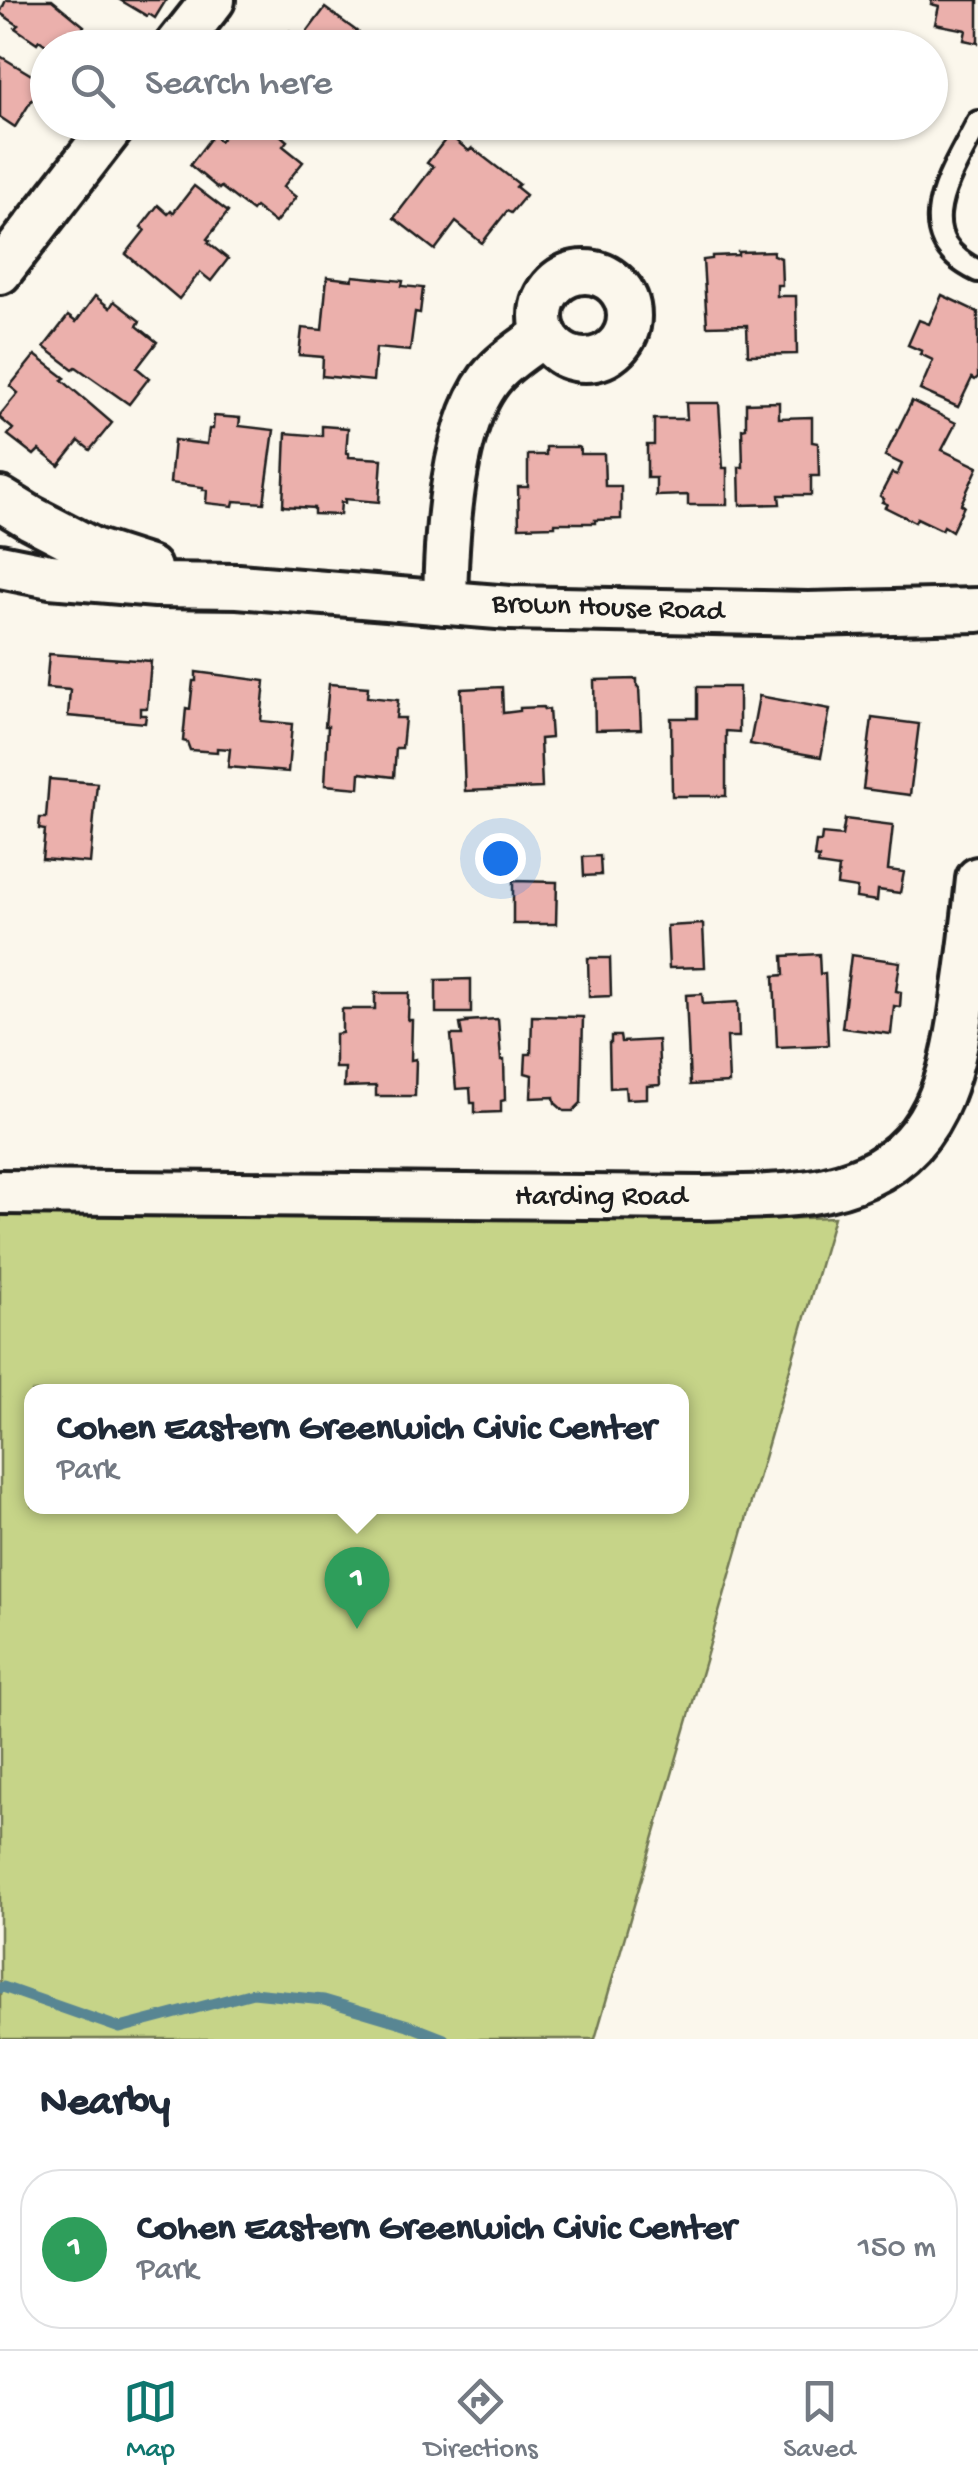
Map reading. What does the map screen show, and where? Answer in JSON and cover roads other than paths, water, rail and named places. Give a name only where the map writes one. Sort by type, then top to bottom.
[{"type":"street","points":[[189,30],[213,0]]},
{"type":"street","points":[[0,272],[102,140]]},
{"type":"street","points":[[445,603],[448,527],[457,466],[477,402],[493,374],[545,334]]},
{"type":"street","name":"Brown House Road","points":[[0,500],[93,550],[156,570],[238,586]]},
{"type":"street","name":"Brown House Road","points":[[0,566],[50,576],[156,585],[238,586],[528,608],[808,614],[978,610]]},
{"type":"street","name":"Harding Road","points":[[0,1192],[702,1198],[793,1194],[857,1181],[877,1172],[907,1149],[929,1122],[942,1096],[958,1034],[978,879]]},
{"type":"lane","points":[[978,122],[941,196],[937,215],[940,236],[954,256],[978,271]]},
{"type":"waterway","points":[[0,1988],[120,2028],[253,1993],[324,2000],[444,2039]]},
{"type":"place","name":"Cohen Eastern Greenwich Civic Center","points":[[357,1629]]}]
